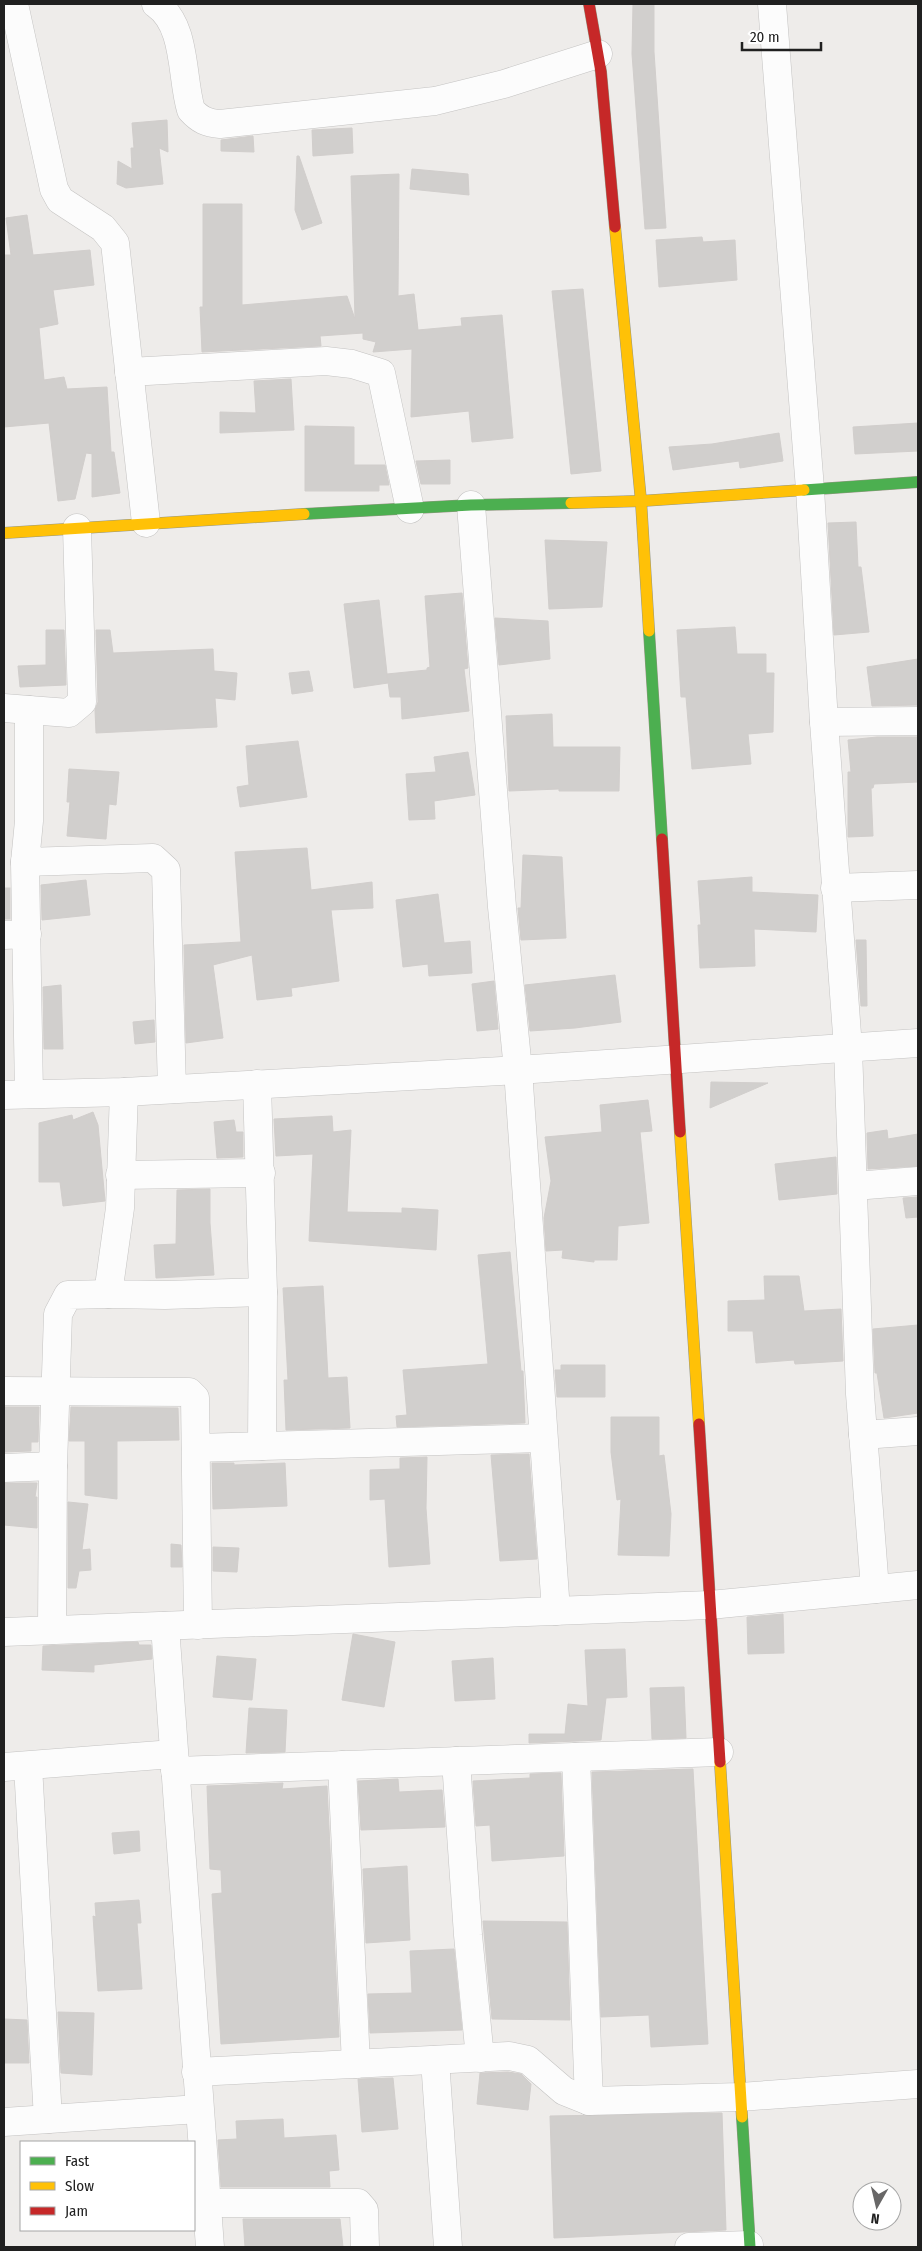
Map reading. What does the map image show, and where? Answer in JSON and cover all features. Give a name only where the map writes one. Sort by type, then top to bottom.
[{"type":"street","points":[[14,4],[54,189],[60,200],[103,228],[115,243],[146,523]]},
{"type":"street","points":[[156,4],[165,10],[178,36],[191,110],[199,119],[209,123],[220,124],[435,101],[504,84],[598,54]]},
{"type":"street","points":[[589,4],[598,54],[641,501],[750,2246],[689,2247]]},
{"type":"street","points":[[772,4],[810,489],[824,722],[848,1048],[863,1435],[875,1589]]},
{"type":"street","points":[[129,372],[326,361],[352,364],[381,373],[410,509]]},
{"type":"street","points":[[4,533],[471,505],[641,501],[918,482]]},
{"type":"street","points":[[471,505],[502,907],[518,1070],[556,1612]]},
{"type":"street","points":[[76,528],[82,702],[69,713],[16,709],[29,821],[15,934],[16,1095],[124,1092],[518,1070],[918,1043]]},
{"type":"street","points":[[824,722],[918,721]]},
{"type":"street","points":[[25,862],[153,858],[166,870],[172,1089]]},
{"type":"street","points":[[836,888],[918,885]]},
{"type":"street","points":[[257,1084],[263,1292],[262,1446]]},
{"type":"street","points":[[108,1294],[120,1208],[124,1092]]},
{"type":"street","points":[[120,1174],[261,1173]]},
{"type":"street","points":[[854,1186],[918,1181]]},
{"type":"street","points":[[52,1630],[53,1466],[58,1314],[68,1295],[263,1292]]},
{"type":"street","points":[[4,1391],[190,1392],[195,1398],[198,1624]]},
{"type":"street","points":[[863,1435],[918,1431]]},
{"type":"street","points":[[196,1448],[543,1438]]},
{"type":"street","points":[[4,1468],[53,1466]]},
{"type":"street","points":[[4,1632],[710,1606],[918,1585]]},
{"type":"street","points":[[164,1626],[210,2247]]},
{"type":"street","points":[[48,2119],[16,1766],[174,1763],[342,1765],[719,1752]]},
{"type":"street","points":[[576,1757],[589,2102]]},
{"type":"street","points":[[456,1761],[468,1935],[480,2058]]},
{"type":"street","points":[[342,1765],[356,2064]]},
{"type":"street","points":[[196,2072],[509,2056],[528,2060],[564,2091],[589,2102],[740,2097],[918,2084]]},
{"type":"street","points":[[435,2060],[448,2247]]},
{"type":"street","points":[[4,2122],[199,2109]]},
{"type":"street","points":[[207,2204],[358,2203],[364,2210],[365,2247]]},
{"type":"building","points":[[633,4],[654,4],[654,52],[666,228],[645,229],[632,54]]},
{"type":"building","points":[[167,120],[168,152],[159,148],[163,184],[126,188],[117,184],[118,161],[132,169],[131,148],[134,148],[132,123]]},
{"type":"building","points":[[352,128],[353,153],[313,156],[312,130]]},
{"type":"building","points":[[253,136],[254,152],[221,151],[221,140]]},
{"type":"building","points":[[297,156],[299,156],[322,223],[302,230],[295,210]]},
{"type":"building","points":[[412,169],[468,174],[469,195],[410,189]]},
{"type":"building","points":[[399,174],[398,296],[414,294],[418,330],[462,326],[461,318],[502,315],[513,438],[472,442],[469,411],[411,417],[412,349],[373,352],[376,342],[363,339],[363,333],[320,336],[321,346],[202,352],[200,307],[203,307],[203,204],[242,204],[242,305],[347,296],[355,319],[351,176]]},
{"type":"building","points":[[27,215],[33,255],[90,250],[94,285],[53,290],[58,324],[39,328],[44,380],[64,377],[67,389],[107,387],[111,452],[114,452],[120,493],[92,497],[92,454],[94,454],[86,453],[75,499],[58,501],[49,423],[4,427],[4,255],[11,255],[6,218]]},
{"type":"building","points":[[702,237],[703,242],[735,240],[737,280],[659,287],[656,240]]},
{"type":"building","points":[[583,289],[601,471],[571,474],[552,291]]},
{"type":"building","points":[[291,379],[294,430],[220,433],[220,412],[256,413],[254,381]]},
{"type":"building","points":[[918,423],[918,451],[855,454],[853,427]]},
{"type":"building","points":[[305,426],[354,427],[354,465],[385,465],[389,485],[379,485],[379,491],[305,491]]},
{"type":"building","points":[[779,433],[783,461],[740,468],[739,461],[673,470],[669,447],[712,444]]},
{"type":"building","points":[[450,460],[450,484],[421,484],[416,461]]},
{"type":"building","points":[[856,522],[858,567],[861,567],[869,632],[834,635],[828,523]]},
{"type":"building","points":[[545,540],[607,542],[602,607],[549,609]]},
{"type":"building","points":[[462,593],[468,668],[464,669],[469,711],[402,719],[401,697],[390,697],[387,674],[427,670],[430,667],[425,596]]},
{"type":"building","points":[[379,600],[388,683],[354,688],[344,604]]},
{"type":"building","points":[[495,618],[548,621],[550,659],[499,665]]},
{"type":"building","points":[[735,627],[737,654],[766,654],[766,673],[774,673],[773,732],[748,734],[751,764],[692,769],[686,697],[681,697],[677,630]]},
{"type":"building","points":[[46,630],[64,630],[66,685],[20,687],[18,666],[46,665]]},
{"type":"building","points":[[96,630],[110,630],[113,653],[213,649],[214,671],[237,673],[235,700],[215,698],[217,727],[96,733],[95,710],[98,702]]},
{"type":"building","points":[[918,659],[918,705],[872,706],[867,667]]},
{"type":"building","points":[[309,671],[313,691],[292,694],[289,673]]},
{"type":"building","points":[[552,714],[553,747],[620,747],[619,791],[559,791],[559,789],[509,791],[506,716]]},
{"type":"building","points":[[877,737],[918,737],[918,782],[874,784],[873,788],[871,788],[873,836],[848,837],[848,772],[851,772],[848,740]]},
{"type":"building","points":[[298,741],[307,797],[240,807],[237,787],[249,785],[246,746]]},
{"type":"building","points":[[468,752],[475,795],[434,801],[435,819],[409,820],[406,774],[436,772],[434,757]]},
{"type":"building","points":[[69,769],[119,772],[116,805],[109,804],[106,839],[67,836],[70,802],[67,802]]},
{"type":"building","points":[[307,848],[311,890],[372,882],[373,908],[331,910],[339,981],[291,988],[292,996],[257,1000],[252,955],[213,965],[223,1038],[186,1043],[184,945],[241,942],[235,852]]},
{"type":"building","points":[[523,855],[562,857],[566,938],[521,940],[518,908],[521,908]]},
{"type":"building","points":[[752,877],[752,892],[818,895],[816,932],[754,929],[755,966],[700,968],[698,925],[701,925],[698,881]]},
{"type":"building","points":[[86,880],[90,915],[42,920],[41,885]]},
{"type":"building","points":[[4,888],[10,888],[10,919],[4,919]]},
{"type":"building","points":[[438,894],[444,943],[470,941],[472,973],[429,976],[428,964],[403,967],[396,900]]},
{"type":"building","points":[[856,940],[866,940],[867,1006],[861,1006]]},
{"type":"building","points":[[615,975],[621,1022],[530,1031],[525,985]]},
{"type":"building","points":[[494,981],[498,1029],[477,1031],[472,984]]},
{"type":"building","points":[[61,985],[63,1049],[44,1049],[43,987]]},
{"type":"building","points":[[154,1020],[155,1042],[135,1044],[133,1022]]},
{"type":"building","points":[[711,1082],[768,1083],[710,1108]]},
{"type":"building","points":[[648,1100],[652,1131],[640,1132],[649,1223],[618,1226],[617,1260],[594,1260],[594,1262],[562,1258],[563,1250],[546,1251],[544,1218],[551,1181],[545,1137],[602,1132],[600,1105]]},
{"type":"building","points":[[93,1112],[98,1125],[105,1201],[63,1206],[60,1182],[39,1182],[39,1123],[72,1115],[73,1120]]},
{"type":"building","points":[[332,1116],[333,1132],[351,1130],[347,1212],[402,1213],[402,1208],[438,1210],[436,1250],[309,1241],[313,1154],[276,1156],[274,1119]]},
{"type":"building","points":[[234,1120],[236,1132],[243,1132],[243,1157],[217,1158],[214,1122]]},
{"type":"building","points":[[887,1130],[888,1139],[918,1134],[918,1166],[868,1169],[867,1133]]},
{"type":"building","points":[[836,1157],[837,1194],[779,1200],[775,1164]]},
{"type":"building","points":[[210,1189],[210,1223],[214,1275],[156,1278],[154,1245],[176,1244],[177,1190]]},
{"type":"building","points":[[918,1197],[918,1217],[906,1218],[903,1198]]},
{"type":"building","points":[[510,1252],[521,1371],[523,1371],[525,1423],[397,1427],[396,1416],[407,1415],[403,1370],[488,1364],[478,1255]]},
{"type":"building","points":[[764,1276],[799,1276],[804,1311],[841,1309],[843,1361],[795,1364],[794,1360],[756,1363],[753,1331],[728,1331],[728,1301],[765,1300]]},
{"type":"building","points":[[323,1286],[328,1378],[347,1377],[350,1428],[286,1430],[284,1380],[288,1380],[283,1288]]},
{"type":"building","points":[[918,1325],[918,1413],[884,1418],[877,1373],[875,1373],[873,1329]]},
{"type":"building","points":[[561,1365],[605,1365],[605,1397],[557,1397],[555,1370],[561,1370]]},
{"type":"building","points":[[4,1407],[39,1407],[38,1442],[31,1442],[31,1451],[4,1452]]},
{"type":"building","points":[[71,1407],[178,1408],[179,1440],[117,1441],[117,1499],[85,1495],[85,1441],[69,1441]]},
{"type":"building","points":[[611,1417],[659,1417],[659,1456],[664,1455],[671,1514],[669,1556],[618,1555],[621,1499],[617,1500],[611,1452]]},
{"type":"building","points":[[529,1454],[537,1559],[500,1561],[491,1455]]},
{"type":"building","points":[[427,1457],[426,1508],[430,1564],[389,1567],[385,1499],[370,1500],[370,1470],[400,1469],[400,1458]]},
{"type":"building","points":[[212,1463],[234,1463],[234,1465],[285,1463],[287,1506],[213,1509]]},
{"type":"building","points":[[4,1483],[37,1483],[35,1497],[37,1497],[37,1528],[4,1525]]},
{"type":"building","points":[[68,1502],[88,1504],[82,1550],[90,1549],[91,1570],[79,1571],[76,1588],[68,1588]]},
{"type":"building","points":[[171,1544],[181,1545],[182,1567],[171,1567]]},
{"type":"building","points":[[213,1547],[239,1548],[237,1572],[213,1571]]},
{"type":"building","points":[[783,1614],[784,1653],[748,1654],[747,1617]]},
{"type":"building","points":[[353,1634],[395,1642],[384,1707],[342,1700]]},
{"type":"building","points":[[138,1642],[139,1645],[151,1645],[152,1659],[94,1665],[94,1672],[42,1670],[43,1646]]},
{"type":"building","points":[[625,1649],[627,1697],[606,1698],[601,1740],[529,1743],[529,1734],[565,1734],[568,1704],[588,1706],[585,1650]]},
{"type":"building","points":[[217,1656],[256,1659],[252,1700],[213,1697]]},
{"type":"building","points":[[493,1658],[495,1699],[455,1701],[452,1661]]},
{"type":"building","points":[[684,1687],[686,1738],[652,1739],[650,1688]]},
{"type":"building","points":[[249,1708],[287,1710],[285,1752],[246,1753]]},
{"type":"building","points":[[693,1769],[708,2044],[651,2047],[649,2015],[601,2017],[592,1772]]},
{"type":"building","points":[[561,1773],[564,1856],[492,1861],[490,1825],[476,1826],[473,1781],[530,1778],[530,1774]]},
{"type":"building","points":[[398,1779],[399,1792],[442,1790],[445,1827],[361,1830],[358,1781]]},
{"type":"building","points":[[283,1783],[282,1789],[327,1786],[339,2037],[221,2044],[212,1894],[222,1893],[221,1870],[210,1869],[207,1786]]},
{"type":"building","points":[[139,1831],[140,1851],[114,1854],[112,1833]]},
{"type":"building","points":[[407,1866],[410,1940],[366,1943],[363,1869]]},
{"type":"building","points":[[139,1900],[141,1923],[137,1923],[142,1989],[98,1991],[93,1916],[96,1917],[95,1903]]},
{"type":"building","points":[[483,1921],[567,1922],[570,2020],[492,2019]]},
{"type":"building","points":[[454,1949],[462,2030],[370,2033],[368,1994],[412,1993],[410,1951]]},
{"type":"building","points":[[58,2012],[94,2013],[92,2075],[61,2073]]},
{"type":"building","points":[[4,2019],[27,2020],[29,2063],[5,2063]]},
{"type":"building","points":[[508,2072],[521,2074],[531,2084],[528,2110],[477,2104],[480,2073]]},
{"type":"building","points":[[393,2078],[398,2129],[362,2132],[358,2079]]},
{"type":"building","points":[[722,2113],[726,2230],[554,2238],[550,2116]]},
{"type":"building","points":[[283,2119],[284,2138],[336,2135],[339,2170],[329,2171],[330,2187],[221,2187],[218,2140],[237,2139],[236,2121]]},
{"type":"building","points":[[243,2219],[340,2219],[343,2247],[245,2247]]},
{"type":"traffic: fast","points":[[804,490],[918,482]]},
{"type":"traffic: fast","points":[[304,514],[471,505],[571,503]]},
{"type":"traffic: fast","points":[[649,631],[662,839]]},
{"type":"traffic: fast","points":[[742,2117],[750,2247]]},
{"type":"traffic: slow","points":[[615,227],[641,501],[649,631]]},
{"type":"traffic: slow","points":[[571,503],[641,501],[804,490]]},
{"type":"traffic: slow","points":[[4,533],[304,514]]},
{"type":"traffic: slow","points":[[680,1132],[699,1424]]},
{"type":"traffic: slow","points":[[720,1762],[742,2117]]},
{"type":"traffic: jam","points":[[589,4],[601,72],[615,227]]},
{"type":"traffic: jam","points":[[662,839],[680,1132]]},
{"type":"traffic: jam","points":[[699,1424],[720,1762]]}]
